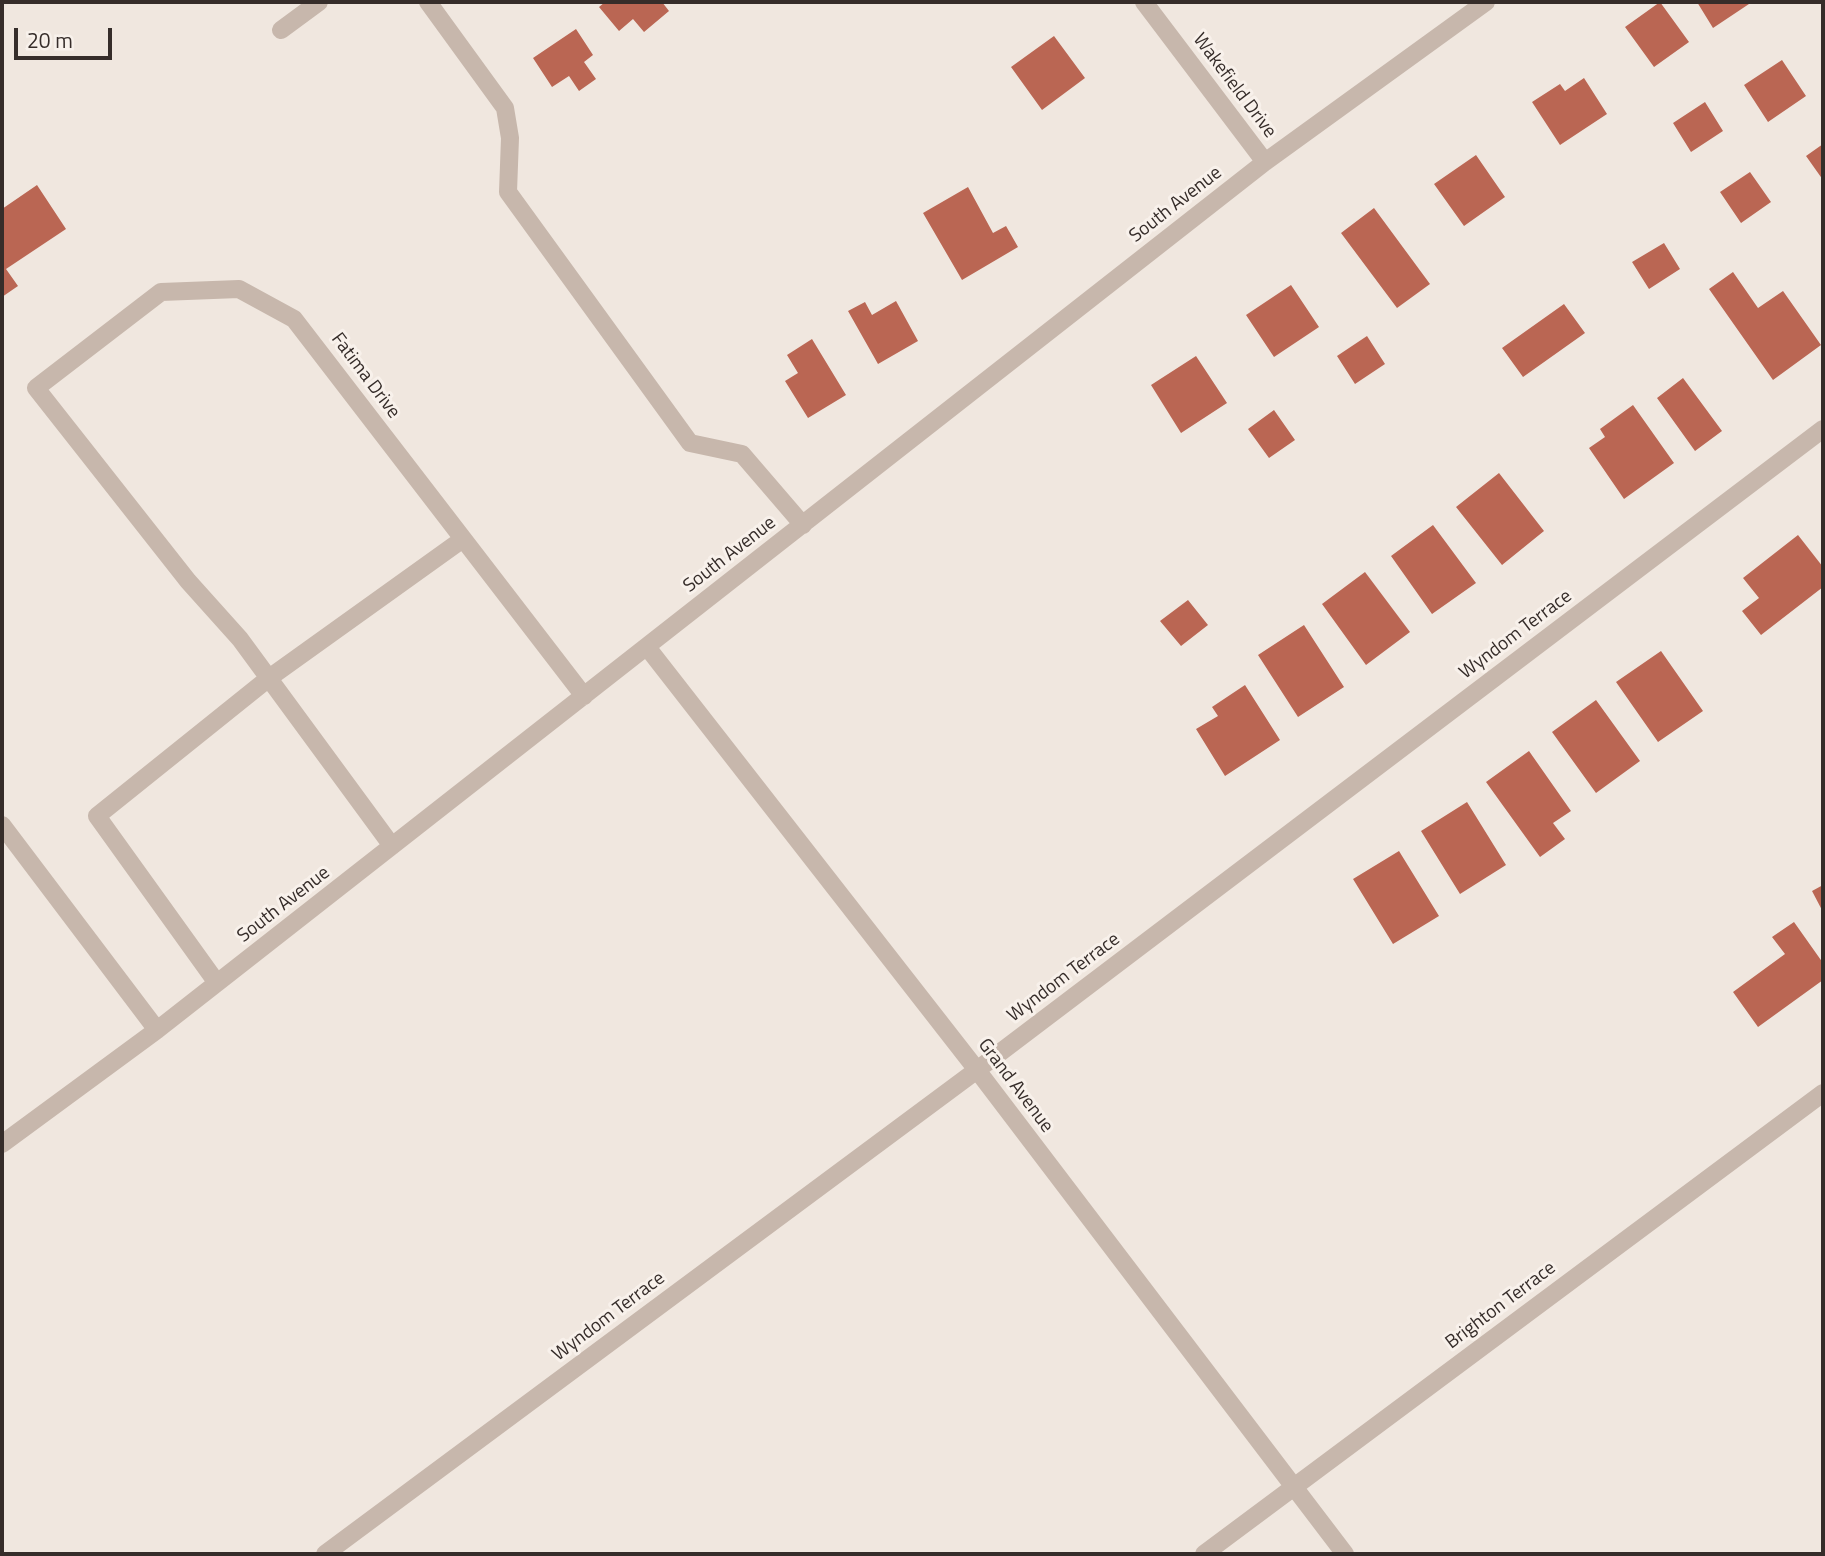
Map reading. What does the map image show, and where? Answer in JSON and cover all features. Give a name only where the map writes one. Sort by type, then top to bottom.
[{"type":"street","points":[[281,30],[320,2]]},
{"type":"street","points":[[428,2],[505,108],[510,138],[508,192],[690,443],[742,454],[803,525]]},
{"type":"street","name":"Wakefield Drive","points":[[1144,2],[1265,162]]},
{"type":"street","name":"South Avenue","points":[[2,1144],[157,1030],[1265,162],[1486,2]]},
{"type":"street","name":"Fatima Drive","points":[[268,678],[240,639],[188,581],[36,388],[161,292],[239,289],[295,319],[584,696]]},
{"type":"street","name":"Wyndom Terrace","points":[[325,1554],[977,1070],[1823,429]]},
{"type":"street","points":[[217,983],[97,816],[268,678],[463,539]]},
{"type":"street","name":"Grand Avenue","points":[[647,647],[977,1070],[1345,1554]]},
{"type":"street","points":[[268,678],[392,846]]},
{"type":"street","points":[[2,825],[157,1030]]},
{"type":"street","name":"Brighton Terrace","points":[[1205,1554],[1823,1093]]},
{"type":"building","points":[[605,2],[662,2],[669,11],[644,32],[633,19],[619,31],[599,7]]},
{"type":"building","points":[[1660,2],[1689,42],[1654,67],[1625,27]]},
{"type":"building","points":[[1697,2],[1748,2],[1749,4],[1713,28]]},
{"type":"building","points":[[576,29],[593,55],[584,62],[596,79],[579,91],[569,76],[552,87],[533,58]]},
{"type":"building","points":[[1054,36],[1085,78],[1042,110],[1011,67]]},
{"type":"building","points":[[1782,60],[1806,96],[1768,122],[1744,85]]},
{"type":"building","points":[[1584,78],[1607,114],[1560,145],[1532,102],[1560,84],[1565,91]]},
{"type":"building","points":[[1705,102],[1723,131],[1691,152],[1673,123]]},
{"type":"building","points":[[1823,144],[1823,180],[1806,156]]},
{"type":"building","points":[[1476,155],[1505,197],[1464,226],[1434,184]]},
{"type":"building","points":[[1750,172],[1771,202],[1741,223],[1720,192]]},
{"type":"building","points":[[37,185],[66,229],[6,269],[18,286],[2,297],[2,209]]},
{"type":"building","points":[[968,187],[993,233],[1006,226],[1018,247],[962,280],[923,213]]},
{"type":"building","points":[[1374,208],[1430,284],[1397,308],[1341,233]]},
{"type":"building","points":[[1664,243],[1680,269],[1649,289],[1632,262]]},
{"type":"building","points":[[1733,272],[1758,308],[1783,291],[1821,345],[1773,380],[1709,289]]},
{"type":"building","points":[[1291,285],[1319,327],[1274,357],[1246,315]]},
{"type":"building","points":[[896,301],[918,341],[878,364],[848,311],[865,302],[872,315]]},
{"type":"building","points":[[1564,304],[1585,333],[1523,377],[1502,348]]},
{"type":"building","points":[[1367,336],[1385,364],[1355,384],[1337,356]]},
{"type":"building","points":[[812,339],[846,395],[808,418],[785,381],[798,373],[787,355]]},
{"type":"building","points":[[1196,356],[1227,403],[1181,433],[1151,385]]},
{"type":"building","points":[[1683,378],[1722,431],[1695,451],[1657,398]]},
{"type":"building","points":[[1633,405],[1674,463],[1624,499],[1589,448],[1605,437],[1600,429]]},
{"type":"building","points":[[1274,410],[1295,440],[1269,458],[1248,429]]},
{"type":"building","points":[[1499,473],[1544,531],[1502,565],[1456,507]]},
{"type":"building","points":[[1433,525],[1476,583],[1432,614],[1391,556]]},
{"type":"building","points":[[1798,535],[1823,567],[1823,587],[1761,635],[1742,611],[1759,598],[1743,578]]},
{"type":"building","points":[[1365,572],[1410,632],[1366,665],[1322,604]]},
{"type":"building","points":[[1188,600],[1208,625],[1181,646],[1160,621]]},
{"type":"building","points":[[1304,625],[1344,687],[1298,717],[1258,655]]},
{"type":"building","points":[[1661,651],[1703,711],[1658,742],[1616,682]]},
{"type":"building","points":[[1245,685],[1280,740],[1225,776],[1196,729],[1218,716],[1212,707]]},
{"type":"building","points":[[1596,700],[1640,761],[1596,793],[1552,732]]},
{"type":"building","points":[[1529,751],[1571,811],[1553,823],[1565,839],[1540,857],[1486,782]]},
{"type":"building","points":[[1467,802],[1506,865],[1460,894],[1421,831]]},
{"type":"building","points":[[1399,851],[1439,916],[1393,944],[1353,879]]},
{"type":"building","points":[[1823,885],[1823,912],[1812,891]]},
{"type":"building","points":[[1794,922],[1823,963],[1823,980],[1758,1027],[1733,992],[1785,954],[1772,937]]}]
